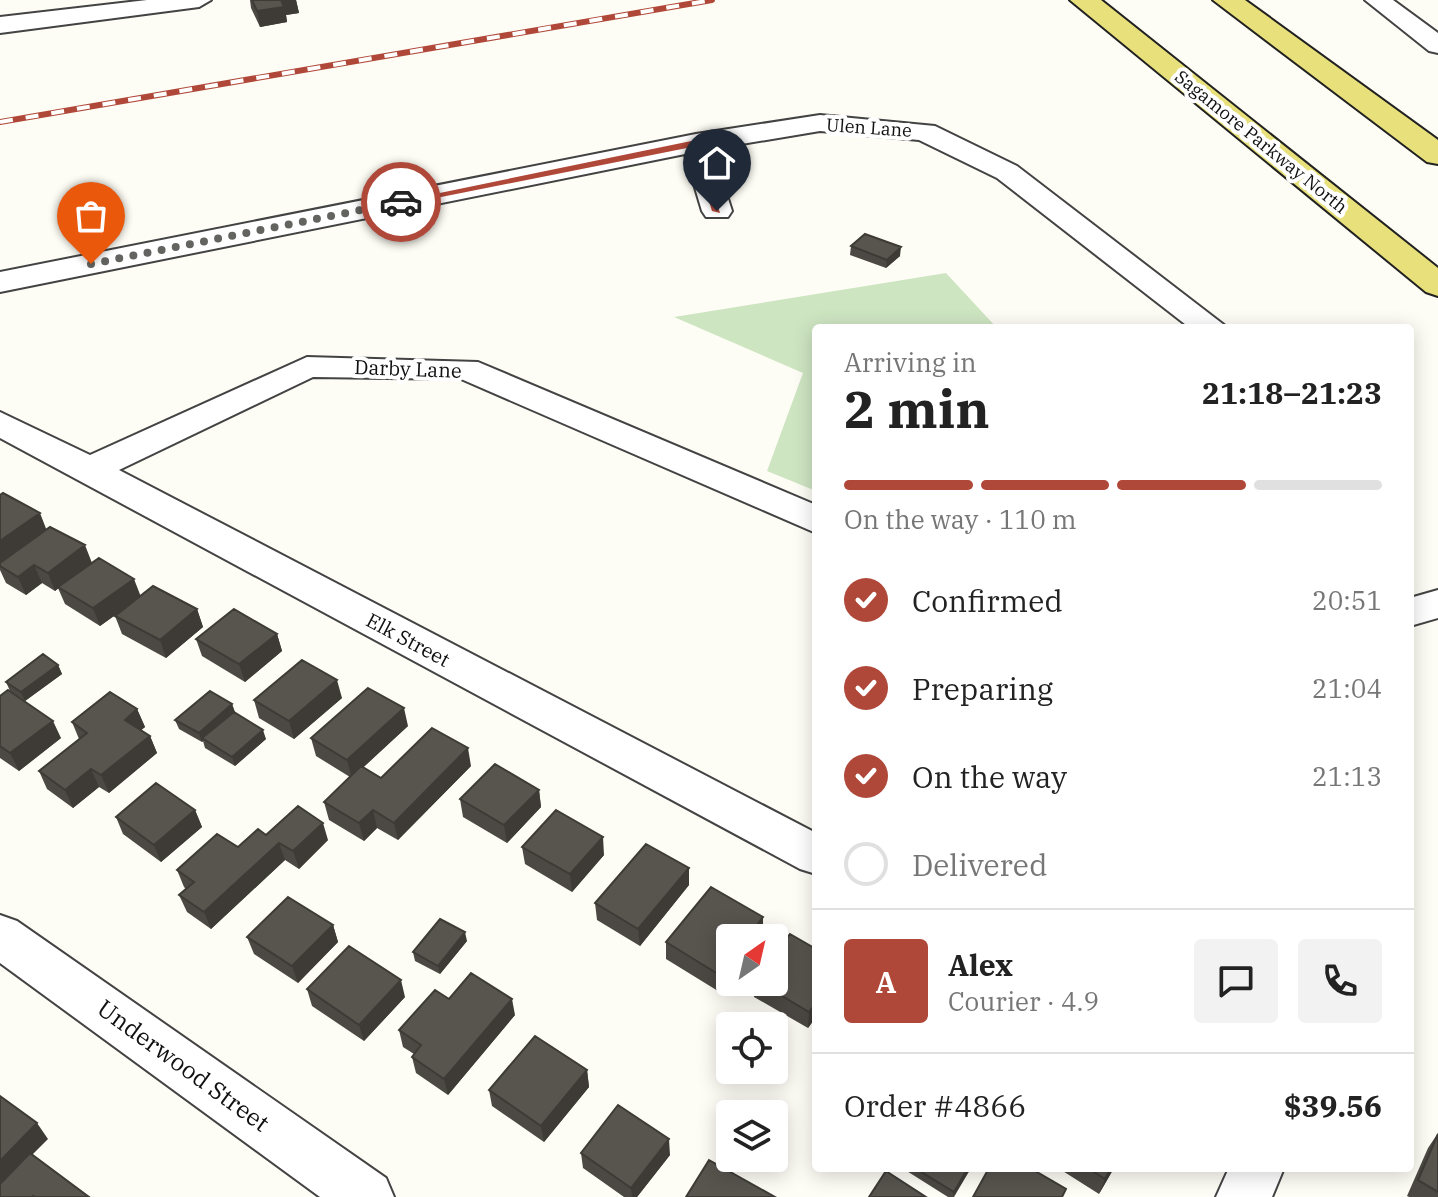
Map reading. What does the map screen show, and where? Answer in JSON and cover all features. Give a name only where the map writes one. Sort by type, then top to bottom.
[{"type":"main road","points":[[1227,0],[1438,155]]},
{"type":"main road","name":"Sagamore Parkway North","points":[[1089,4],[1438,285]]},
{"type":"street","points":[[0,25],[38,23],[199,0]]},
{"type":"street","points":[[1377,0],[1438,45]]},
{"type":"street","name":"Ulen Lane","points":[[0,282],[696,143],[820,123],[925,132],[1007,172],[1206,324]]},
{"type":"street","points":[[696,143],[717,211]]},
{"type":"street","name":"Darby Lane","points":[[87,471],[307,367],[466,369],[812,518]]},
{"type":"street","name":"Elk Street","points":[[0,423],[812,853]]},
{"type":"street","points":[[1414,611],[1438,604]]},
{"type":"street","name":"Underwood Street","points":[[0,936],[366,1197]]},
{"type":"street","points":[[1244,1197],[1255,1172]]},
{"type":"green space","points":[[946,273],[993,324],[812,324],[812,489],[767,471],[803,373],[674,317]]},
{"type":"building","points":[[252,0],[281,0],[284,7],[257,11]]},
{"type":"building","points":[[865,234],[901,247],[887,260],[851,246]]},
{"type":"building","points":[[3,493],[40,513],[0,541],[0,495]]},
{"type":"building","points":[[50,527],[85,545],[48,573],[34,565],[18,577],[0,566],[0,563]]},
{"type":"building","points":[[99,558],[134,579],[93,608],[58,587]]},
{"type":"building","points":[[153,586],[197,609],[160,640],[115,616]]},
{"type":"building","points":[[234,609],[277,634],[239,664],[196,639]]},
{"type":"building","points":[[43,654],[58,665],[21,692],[6,682]]},
{"type":"building","points":[[302,660],[337,680],[289,721],[254,700]]},
{"type":"building","points":[[368,688],[404,708],[347,760],[311,738]]},
{"type":"building","points":[[8,690],[53,721],[10,753],[0,746],[0,696]]},
{"type":"building","points":[[210,691],[232,704],[199,733],[175,720]]},
{"type":"building","points":[[110,692],[137,709],[125,720],[150,736],[101,775],[91,769],[65,790],[39,771],[87,733],[72,722]]},
{"type":"building","points":[[234,712],[263,730],[232,757],[202,738]]},
{"type":"building","points":[[432,728],[468,748],[394,823],[373,810],[359,823],[324,802],[361,766],[381,778]]},
{"type":"building","points":[[495,764],[539,790],[504,825],[460,799]]},
{"type":"building","points":[[156,783],[195,810],[154,845],[116,817]]},
{"type":"building","points":[[298,806],[323,823],[293,851],[279,843],[204,912],[179,895],[194,882],[177,870],[217,834],[238,847],[258,829],[266,835]]},
{"type":"building","points":[[556,810],[603,837],[570,874],[522,847]]},
{"type":"building","points":[[646,844],[689,868],[638,929],[595,903]]},
{"type":"building","points":[[711,887],[763,917],[758,924],[716,924],[716,973],[666,942]]},
{"type":"building","points":[[288,897],[333,925],[292,966],[247,937]]},
{"type":"building","points":[[440,919],[465,932],[438,966],[413,952]]},
{"type":"building","points":[[790,934],[812,947],[812,1008],[809,1012],[782,996],[788,996]]},
{"type":"building","points":[[349,946],[401,980],[359,1025],[307,989]]},
{"type":"building","points":[[471,973],[512,999],[444,1079],[412,1057],[421,1045],[399,1030],[435,990],[449,999]]},
{"type":"building","points":[[535,1036],[587,1070],[541,1126],[489,1090]]},
{"type":"building","points":[[0,1096],[37,1123],[0,1161]]},
{"type":"building","points":[[618,1105],[669,1139],[631,1188],[581,1153]]},
{"type":"building","points":[[1438,1134],[1438,1192],[1418,1180]]},
{"type":"building","points":[[30,1153],[89,1197],[0,1197],[0,1184]]},
{"type":"building","points":[[709,1160],[716,1164],[716,1172],[730,1172],[775,1197],[686,1197]]},
{"type":"building","points":[[888,1172],[926,1197],[869,1197]]},
{"type":"building","points":[[922,1172],[966,1172],[954,1192]]},
{"type":"building","points":[[987,1172],[1037,1172],[1066,1189],[1062,1197],[973,1197]]},
{"type":"building","points":[[1094,1172],[1109,1172],[1105,1179]]},
{"type":"railway","points":[[0,122],[712,0]]},
{"type":"way so far","points":[[91,264],[401,202]]},
{"type":"route","points":[[401,202],[696,143],[717,211]]}]
